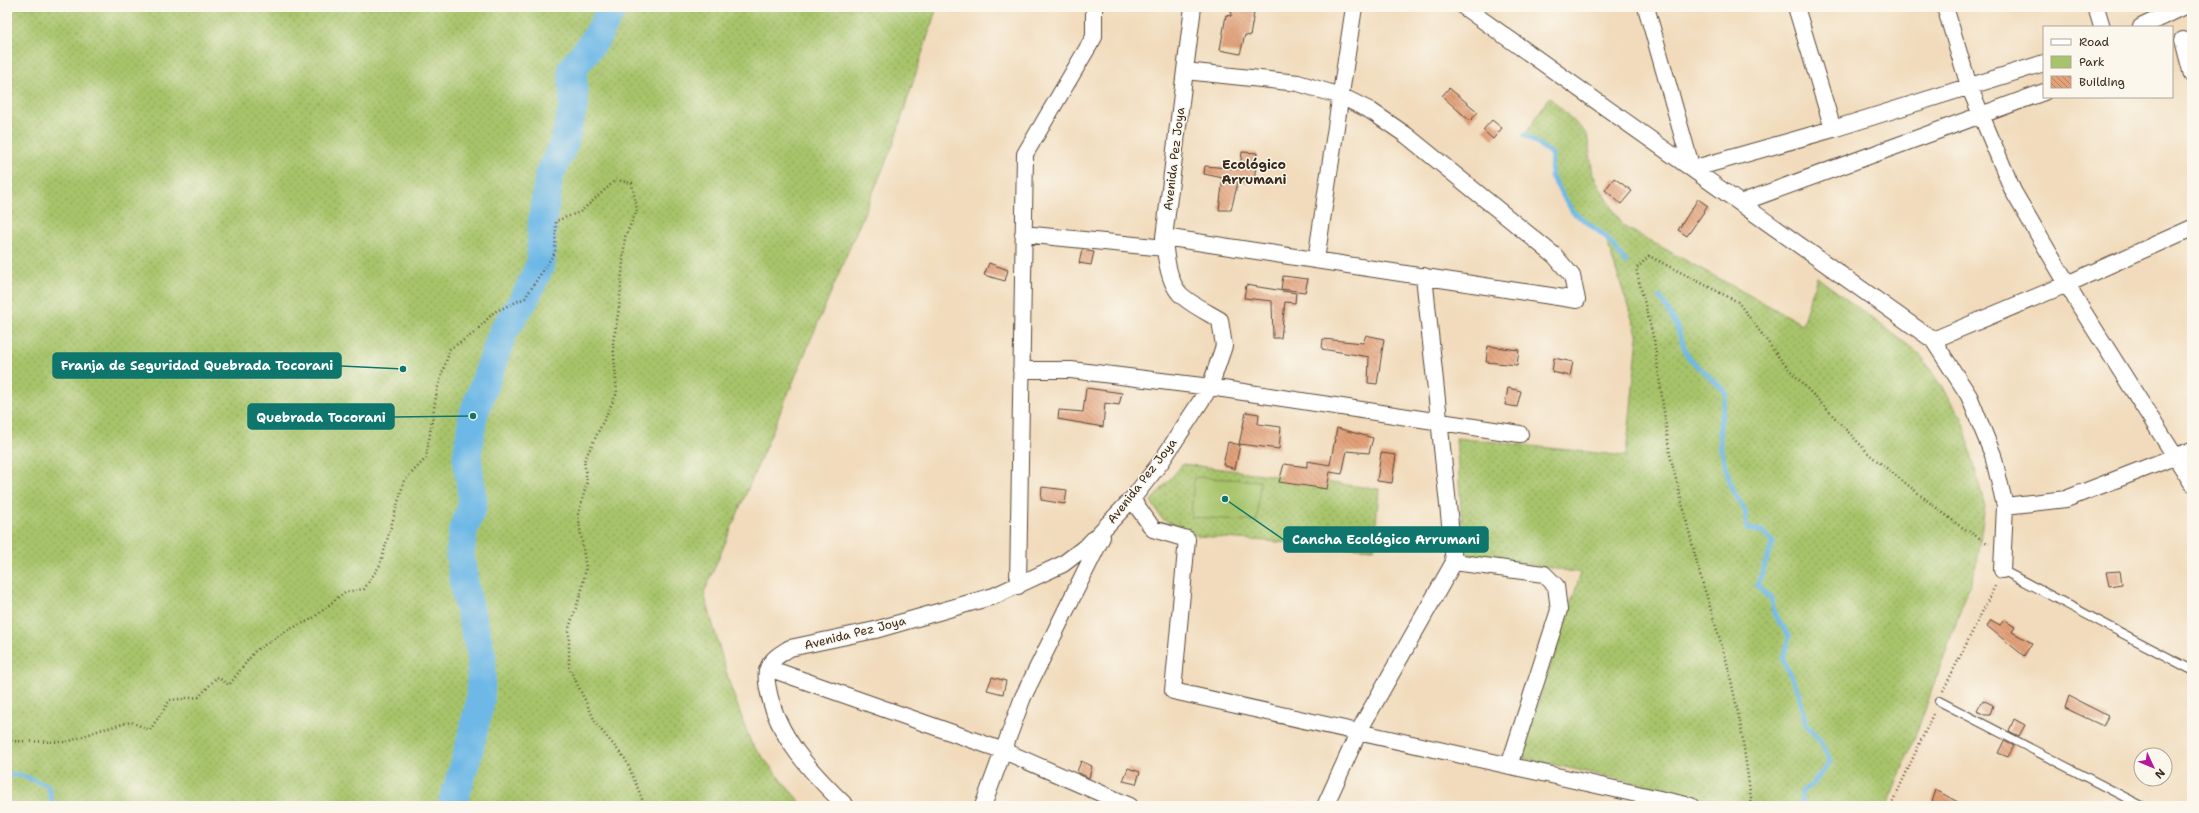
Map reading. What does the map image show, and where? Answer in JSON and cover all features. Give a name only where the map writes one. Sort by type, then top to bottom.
[{"type":"street","points":[[1018,586],[1025,154],[1094,37],[1094,7]]},
{"type":"street","name":"Avenida Pez Joya","points":[[768,668],[778,655],[790,648],[875,630],[994,596],[1063,564],[1088,545],[1107,527],[1132,499],[1161,462],[1210,387],[1224,346],[1220,320],[1179,293],[1166,264],[1165,242],[1193,7]]},
{"type":"street","points":[[1316,260],[1354,7]]},
{"type":"street","points":[[1464,7],[1933,340],[1970,396],[1993,455],[2005,506],[2002,570]]},
{"type":"street","points":[[1646,7],[1692,169]]},
{"type":"street","points":[[1796,7],[1833,129]]},
{"type":"street","points":[[1945,7],[1969,86],[2012,191],[2067,284],[2192,483]]},
{"type":"street","points":[[2096,7],[2102,26]]},
{"type":"street","points":[[2143,26],[2184,7]]},
{"type":"street","points":[[2182,40],[2192,75]]},
{"type":"street","points":[[1692,169],[1833,129],[2043,63]]},
{"type":"street","points":[[1023,234],[1165,242],[1316,260],[1578,300],[1572,276],[1555,256],[1406,135],[1371,111],[1341,96],[1298,83],[1185,71]]},
{"type":"street","points":[[1740,203],[2043,92]]},
{"type":"street","points":[[1933,340],[2067,284],[2192,228]]},
{"type":"street","points":[[1325,806],[1358,732],[1454,562],[1438,421],[1424,276]]},
{"type":"street","points":[[1021,370],[1071,370],[1210,387],[1520,434]]},
{"type":"street","points":[[2005,506],[2066,499],[2192,450]]},
{"type":"street","points":[[1132,499],[1153,529],[1187,539],[1173,691],[1691,806]]},
{"type":"street","points":[[982,806],[1004,751],[1023,697],[1107,527]]},
{"type":"street","points":[[1454,562],[1544,574],[1556,586],[1559,610],[1509,766]]},
{"type":"street","points":[[846,806],[801,758],[783,730],[771,704],[767,681],[768,668],[1004,751],[1130,806]]},
{"type":"lane","points":[[2002,570],[2192,670]]},
{"type":"lane","points":[[1939,701],[2142,806]]},
{"type":"path","points":[[7,740],[67,742],[100,730],[131,722],[150,730],[170,700],[199,697],[217,677],[229,684],[254,651],[286,631],[312,619],[345,592],[364,589],[380,565],[404,481],[426,458],[437,390],[450,349],[473,334],[494,312],[525,298],[555,252],[556,221],[580,212],[616,180],[632,183],[637,210],[624,237],[619,309],[613,342],[617,393],[584,461],[588,482],[578,515],[586,568],[581,593],[570,628],[569,667],[597,725],[626,760],[644,806]]},
{"type":"path","points":[[1752,806],[1741,727],[1728,666],[1699,571],[1670,455],[1654,340],[1636,269],[1649,256],[1738,302],[1784,364],[1870,455],[1957,524],[2003,553]]},
{"type":"path","points":[[1891,806],[1939,701],[2002,570]]},
{"type":"green space","points":[[7,7],[937,7],[893,145],[704,593],[730,685],[751,743],[803,806],[7,806]]},
{"type":"green space","points":[[1549,97],[1587,134],[1593,175],[1623,226],[1802,324],[1817,277],[1920,354],[1962,418],[1985,507],[1975,570],[1915,737],[1887,806],[1738,806],[1520,757],[1581,573],[1464,554],[1456,438],[1626,456],[1638,337],[1605,236],[1573,212],[1562,197],[1551,176],[1552,154],[1525,135]]},
{"type":"green space","points":[[1183,464],[1379,489],[1374,549],[1198,536],[1162,519],[1151,501]]},
{"type":"green space","points":[[1194,477],[1260,481],[1257,521],[1191,517]]},
{"type":"building","points":[[1232,7],[1255,7],[1250,36],[1245,35],[1240,54],[1220,50],[1226,15],[1231,16]]},
{"type":"building","points":[[1449,88],[1478,112],[1470,121],[1442,96]]},
{"type":"building","points":[[1492,120],[1502,128],[1493,139],[1483,130]]},
{"type":"building","points":[[1242,152],[1257,153],[1254,183],[1238,182],[1231,210],[1219,210],[1223,178],[1204,174],[1205,166],[1240,169]]},
{"type":"building","points":[[1614,178],[1632,191],[1621,204],[1605,190]]},
{"type":"building","points":[[1698,199],[1708,206],[1687,236],[1678,230]]},
{"type":"building","points":[[1082,250],[1094,252],[1091,265],[1079,263]]},
{"type":"building","points":[[989,263],[1008,270],[1005,281],[984,275]]},
{"type":"building","points":[[1283,276],[1308,279],[1305,292],[1281,289]]},
{"type":"building","points":[[1246,285],[1296,293],[1295,303],[1285,302],[1281,338],[1273,338],[1272,301],[1244,298]]},
{"type":"building","points":[[1366,335],[1384,339],[1377,384],[1368,383],[1369,357],[1322,349],[1323,339],[1363,343]]},
{"type":"building","points":[[1488,346],[1519,350],[1517,365],[1486,362]]},
{"type":"building","points":[[1554,358],[1573,362],[1570,376],[1552,372]]},
{"type":"building","points":[[1086,388],[1122,393],[1119,405],[1105,403],[1103,427],[1058,419],[1059,410],[1083,412]]},
{"type":"building","points":[[1508,388],[1521,391],[1517,407],[1505,405]]},
{"type":"building","points":[[1246,412],[1259,414],[1258,424],[1281,427],[1279,449],[1239,444]]},
{"type":"building","points":[[1337,428],[1373,438],[1369,453],[1347,451],[1342,474],[1330,472],[1327,489],[1279,482],[1284,464],[1307,467],[1307,461],[1330,465]]},
{"type":"building","points":[[1228,442],[1240,445],[1235,469],[1223,465]]},
{"type":"building","points":[[1381,453],[1396,455],[1392,483],[1377,481]]},
{"type":"building","points":[[1042,487],[1067,490],[1065,504],[1041,500]]},
{"type":"building","points":[[2120,571],[2122,584],[2109,586],[2106,572]]},
{"type":"building","points":[[1991,620],[2000,625],[2004,620],[2015,627],[2012,632],[2032,643],[2024,656],[1987,626]]},
{"type":"building","points":[[992,677],[1006,681],[1003,694],[987,690]]},
{"type":"building","points":[[2069,696],[2108,716],[2103,726],[2065,708]]},
{"type":"building","points":[[1983,700],[1993,705],[1990,715],[1985,715],[1977,711]]},
{"type":"building","points":[[2014,719],[2025,725],[2019,736],[2009,731]]},
{"type":"building","points":[[2004,741],[2014,746],[2008,757],[1998,753]]},
{"type":"building","points":[[1081,761],[1092,766],[1089,778],[1077,772]]},
{"type":"building","points":[[1128,768],[1140,772],[1136,784],[1123,781]]},
{"type":"building","points":[[1936,790],[1965,806],[1940,806],[1932,802]]},
{"type":"waterway","points":[[452,806],[469,749],[480,702],[482,657],[466,595],[460,555],[463,531],[473,503],[467,457],[473,416],[503,332],[525,298],[541,263],[542,225],[549,176],[564,143],[574,104],[572,69],[596,38],[613,7]]},
{"type":"waterway","points":[[1525,135],[1552,154],[1551,176],[1573,212],[1605,236],[1626,262]]},
{"type":"waterway","points":[[1660,297],[1675,323],[1688,357],[1726,392],[1720,425],[1720,446],[1732,490],[1745,510],[1747,529],[1762,531],[1773,543],[1757,586],[1772,599],[1774,614],[1789,636],[1783,660],[1799,693],[1806,725],[1818,738],[1831,761],[1813,784],[1801,792],[1803,806]]},
{"type":"waterway","points":[[7,775],[21,775],[48,786],[53,806]]},
{"type":"place","name":"Franja de Seguridad Quebrada Tocorani","points":[[403,369]]},
{"type":"place","name":"Quebrada Tocorani","points":[[473,416]]},
{"type":"place","name":"Cancha Ecológico Arrumani","points":[[1225,499]]},
{"type":"district","name":"Ecológico Arrumani","points":[[1254,172]]}]
